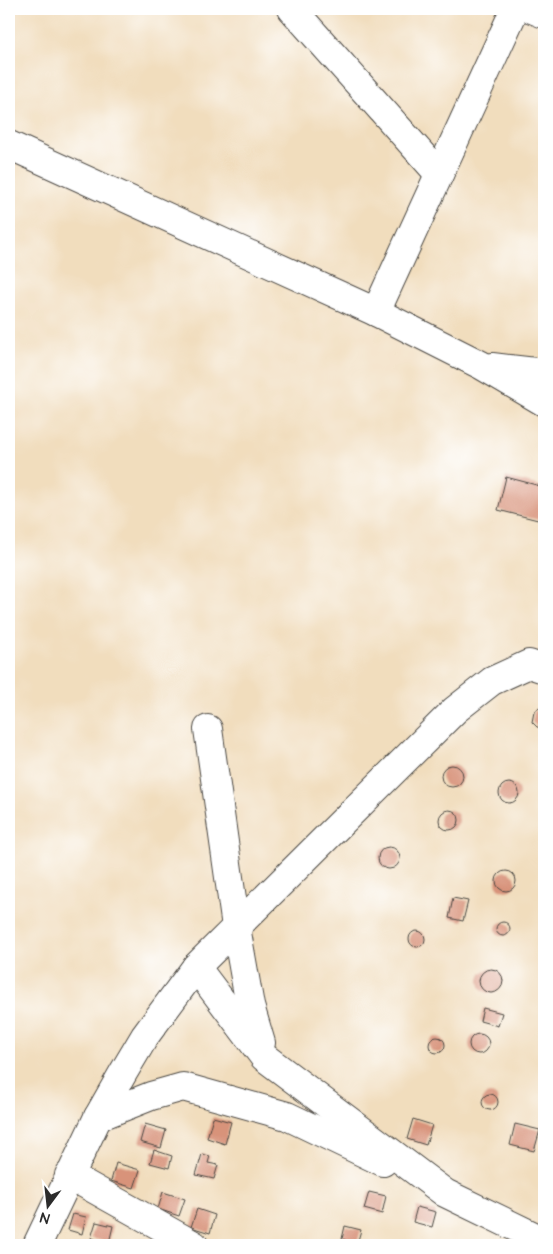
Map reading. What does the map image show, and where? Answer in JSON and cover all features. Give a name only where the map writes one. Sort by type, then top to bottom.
[{"type":"street","points":[[292,9],[439,174]]},
{"type":"street","points":[[376,312],[515,9]]},
{"type":"street","points":[[532,9],[544,14]]},
{"type":"street","points":[[9,145],[376,312],[481,365],[544,402]]},
{"type":"street","points":[[481,365],[544,373]]},
{"type":"street","points":[[37,1245],[98,1117],[145,1036],[196,967],[455,710],[492,681],[539,664]]},
{"type":"street","points":[[208,729],[236,927],[250,1006],[264,1057]]},
{"type":"street","points":[[196,967],[264,1057],[445,1193]]},
{"type":"street","points":[[98,1117],[151,1096],[183,1087],[287,1116],[544,1241]]},
{"type":"street","points":[[69,1175],[194,1245]]},
{"type":"building","points":[[506,477],[544,487],[542,521],[498,510]]},
{"type":"building","points":[[539,708],[544,709],[543,728],[537,727],[532,722],[534,712]]},
{"type":"building","points":[[452,765],[460,768],[463,776],[460,784],[452,787],[444,784],[441,776],[444,768]]},
{"type":"building","points":[[509,783],[516,786],[519,793],[516,800],[509,803],[502,800],[499,793],[502,786]]},
{"type":"building","points":[[449,810],[456,813],[459,820],[456,827],[449,830],[442,827],[439,820],[442,813]]},
{"type":"building","points":[[389,847],[397,850],[400,858],[397,866],[389,869],[381,866],[378,858],[381,850]]},
{"type":"building","points":[[506,871],[513,874],[516,881],[513,888],[506,891],[499,888],[496,881],[499,874]]},
{"type":"building","points":[[453,898],[468,901],[463,921],[449,918]]},
{"type":"building","points":[[500,922],[506,922],[510,929],[506,936],[500,936],[496,932],[496,926]]},
{"type":"building","points":[[414,931],[420,931],[425,936],[423,945],[414,947],[409,942],[409,936]]},
{"type":"building","points":[[491,969],[500,972],[503,981],[500,990],[491,993],[482,990],[479,981],[482,972]]},
{"type":"building","points":[[483,1008],[502,1013],[498,1026],[480,1021]]},
{"type":"building","points":[[479,1034],[486,1037],[489,1044],[486,1051],[479,1054],[472,1051],[469,1044],[472,1037]]},
{"type":"building","points":[[434,1037],[440,1037],[445,1042],[443,1051],[434,1053],[429,1048],[429,1042]]},
{"type":"building","points":[[487,1094],[493,1094],[498,1099],[496,1108],[487,1110],[482,1105],[482,1099]]},
{"type":"building","points":[[213,1117],[231,1122],[225,1144],[207,1138]]},
{"type":"building","points":[[413,1119],[432,1125],[426,1145],[407,1139]]},
{"type":"building","points":[[145,1124],[166,1130],[161,1148],[140,1142]]},
{"type":"building","points":[[515,1124],[540,1130],[534,1151],[510,1145]]},
{"type":"building","points":[[154,1150],[172,1156],[169,1168],[150,1163]]},
{"type":"building","points":[[202,1154],[210,1156],[208,1163],[218,1165],[214,1179],[196,1175]]},
{"type":"building","points":[[116,1163],[140,1170],[134,1188],[111,1181]]},
{"type":"building","points":[[163,1192],[185,1199],[179,1216],[158,1209]]},
{"type":"building","points":[[369,1192],[386,1196],[382,1214],[364,1209]]},
{"type":"building","points":[[417,1207],[436,1212],[432,1227],[413,1222]]},
{"type":"building","points":[[197,1209],[215,1215],[210,1233],[191,1227]]},
{"type":"building","points":[[73,1214],[86,1217],[82,1234],[68,1230]]},
{"type":"building","points":[[96,1222],[113,1226],[109,1243],[91,1238]]},
{"type":"building","points":[[345,1226],[361,1230],[357,1244],[342,1239]]}]
